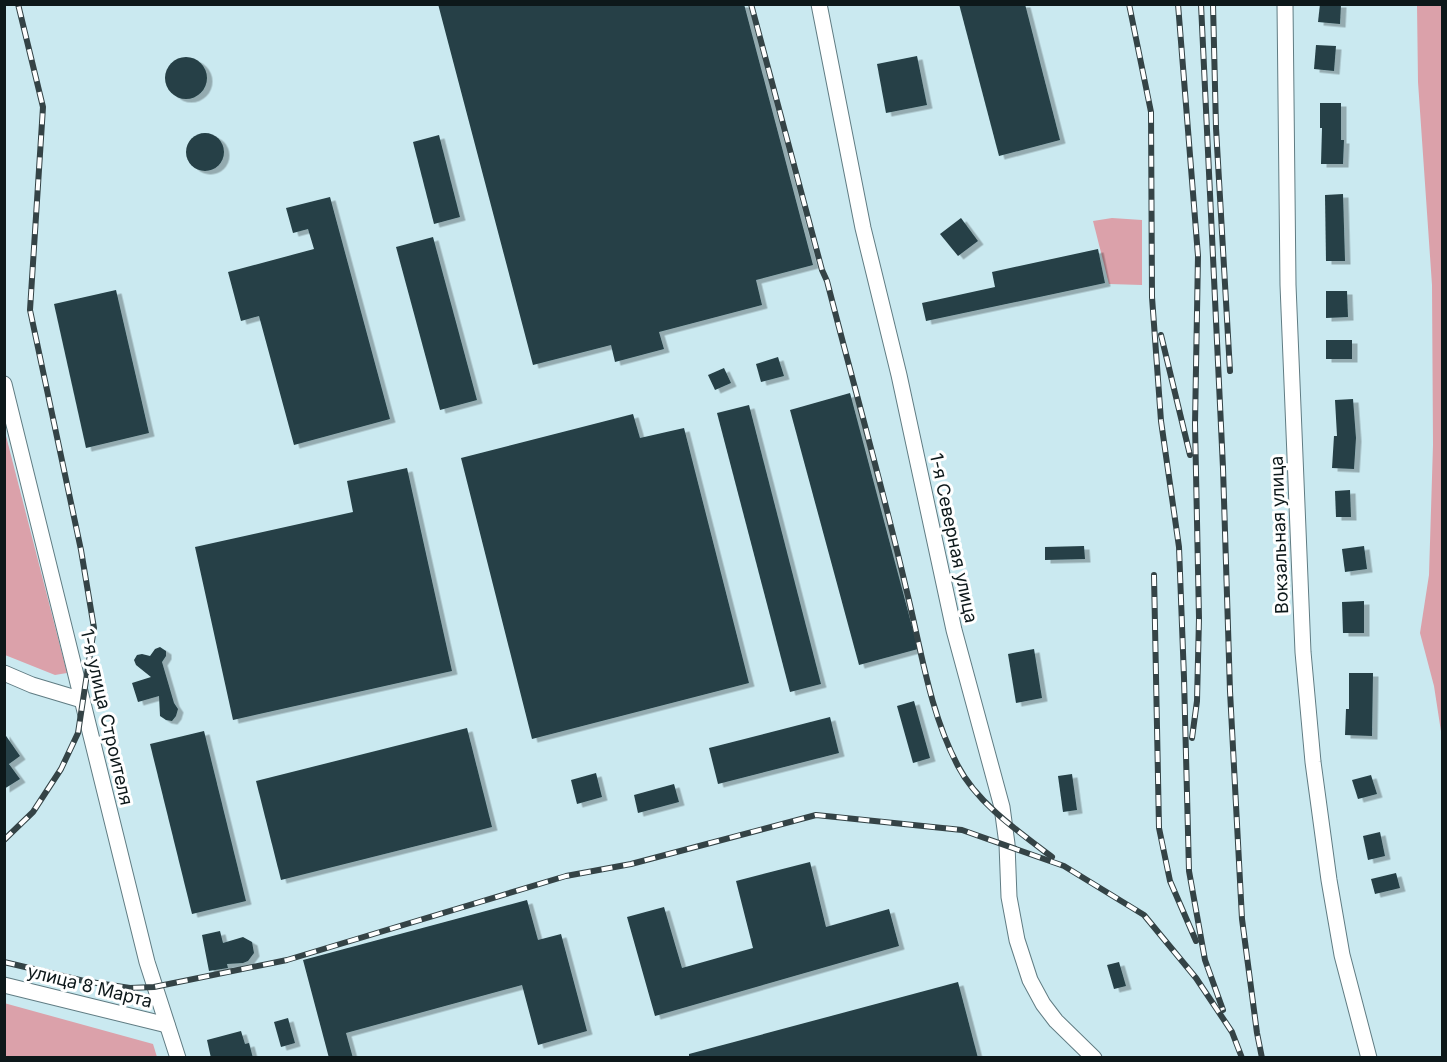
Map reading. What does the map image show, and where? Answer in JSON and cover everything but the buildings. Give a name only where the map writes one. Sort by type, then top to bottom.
[{"type":"street","name":"1-я Северная улица","points":[[819,4],[863,228],[899,375],[954,630],[1002,807],[1007,844],[1009,897],[1017,940],[1030,980],[1043,1004],[1056,1021],[1094,1058]]},
{"type":"street","name":"Вокзальная улица","points":[[1285,4],[1288,285],[1303,652],[1313,762],[1329,880],[1342,955],[1369,1058]]},
{"type":"street","name":"1-я улица Строителя","points":[[4,384],[147,962],[178,1058]]},
{"type":"street","points":[[4,673],[32,685],[82,700]]},
{"type":"street","name":"улица 8 Марта","points":[[4,985],[167,1025]]},
{"type":"shaded area","points":[[1417,5],[1442,5],[1442,738],[1434,686],[1420,633],[1429,575],[1433,445],[1432,285],[1418,82]]},
{"type":"shaded area","points":[[1112,218],[1142,220],[1142,285],[1109,284],[1093,221]]},
{"type":"shaded area","points":[[4,432],[67,673],[55,675],[5,655]]},
{"type":"shaded area","points":[[4,1003],[153,1044],[157,1057],[5,1057]]},
{"type":"railway","points":[[4,840],[33,812],[61,769],[78,733],[94,628],[81,550],[30,310],[43,107],[18,4]]},
{"type":"railway","points":[[751,4],[822,270],[827,281],[940,723],[958,766],[976,792],[1000,816],[1052,857]]},
{"type":"railway","points":[[1129,4],[1151,112],[1152,297],[1161,421],[1179,547],[1189,871],[1205,960],[1223,1010]]},
{"type":"railway","points":[[1178,4],[1198,256],[1195,424],[1199,618],[1197,701],[1192,738]]},
{"type":"railway","points":[[1201,4],[1242,919],[1262,1058]]},
{"type":"railway","points":[[1213,4],[1216,128],[1230,371]]},
{"type":"railway","points":[[1161,335],[1190,455]]},
{"type":"railway","points":[[1154,575],[1159,828],[1170,881],[1196,941]]},
{"type":"railway","points":[[4,962],[84,981],[130,988],[154,987],[287,960],[566,876],[631,864],[816,815],[962,830],[1064,866],[1144,915],[1196,978],[1232,1032],[1242,1058]]}]
